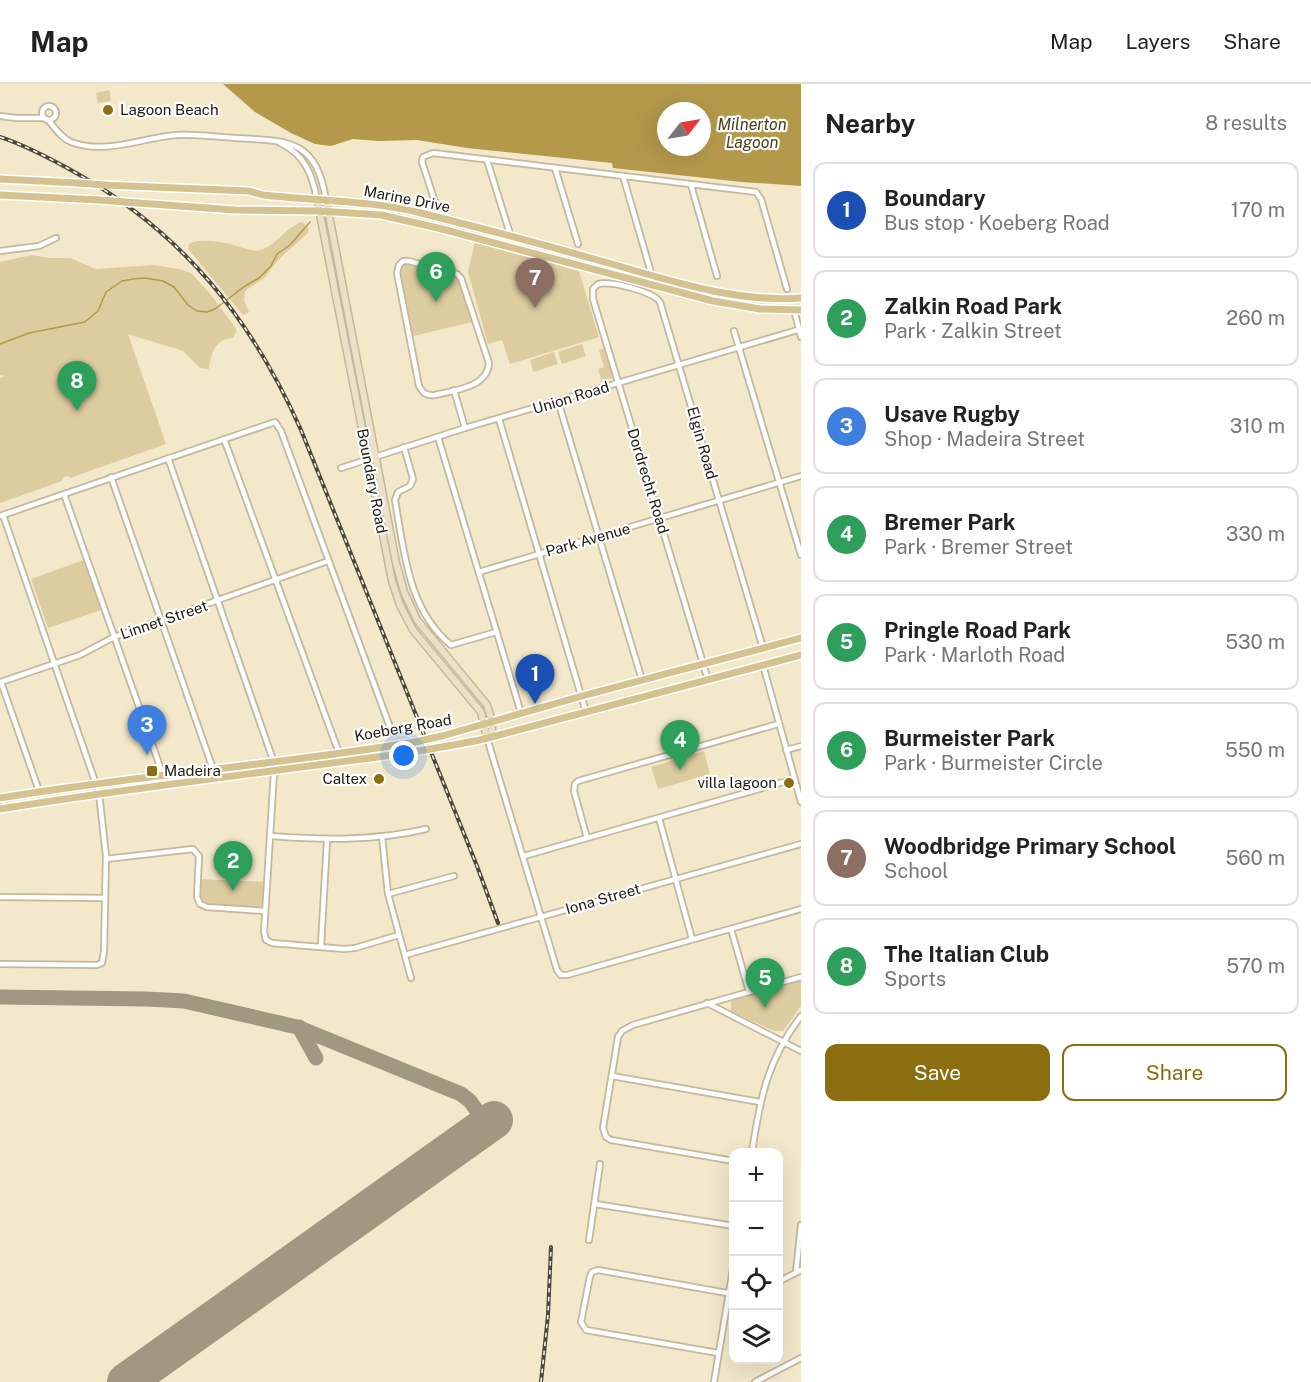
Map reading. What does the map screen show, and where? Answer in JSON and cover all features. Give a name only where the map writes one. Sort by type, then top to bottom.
[{"type":"main road","name":"Marine Drive","points":[[0,179],[225,190],[397,208],[652,276],[740,296],[801,298]]},
{"type":"main road","name":"Marine Drive","points":[[0,195],[235,210],[375,214],[740,307],[797,310]]},
{"type":"main road","name":"Boundary Road","points":[[317,200],[392,581],[400,605],[421,641],[489,723]]},
{"type":"main road","name":"Boundary Road","points":[[326,200],[396,563],[408,603],[430,638],[485,702],[489,723]]},
{"type":"main road","name":"Koeberg Road","points":[[0,798],[96,783],[402,744],[442,736],[801,638]]},
{"type":"main road","name":"Koeberg Road","points":[[0,809],[99,793],[274,772],[490,739],[801,655]]},
{"type":"main road","points":[[489,723],[490,739]]},
{"type":"street","points":[[0,116],[49,119],[56,113],[53,108],[47,107],[30,117]]},
{"type":"street","points":[[43,111],[57,131],[65,139],[75,143],[111,146],[135,144],[179,135],[290,143],[300,148],[313,160],[321,176],[326,200]]},
{"type":"street","points":[[275,141],[295,152],[306,164],[313,178],[317,200]]},
{"type":"street","points":[[437,208],[422,164],[422,159],[426,155],[434,153],[759,194],[787,289]]},
{"type":"street","points":[[487,160],[511,237]]},
{"type":"street","points":[[555,168],[578,244]]},
{"type":"street","points":[[623,176],[652,276],[651,285]]},
{"type":"street","points":[[691,184],[717,276]]},
{"type":"street","points":[[0,251],[39,246],[56,238]]},
{"type":"street","points":[[403,261],[457,274],[464,283],[489,363],[483,380],[454,390],[429,395],[419,386],[397,273],[403,261]]},
{"type":"street","name":"Elgin Road","points":[[598,284],[611,284],[644,292],[657,297],[662,306],[763,648]]},
{"type":"street","name":"Dordrecht Road","points":[[598,284],[593,289],[592,295],[708,680]]},
{"type":"street","points":[[797,310],[801,337]]},
{"type":"street","name":"Union Road","points":[[341,468],[465,428],[800,329]]},
{"type":"street","points":[[734,331],[801,555]]},
{"type":"street","points":[[454,390],[465,428]]},
{"type":"street","points":[[558,401],[643,681]]},
{"type":"street","points":[[499,419],[586,712]]},
{"type":"street","points":[[0,964],[102,963],[106,859],[96,783],[2,515],[275,422],[282,431],[390,730]]},
{"type":"street","points":[[438,437],[521,713]]},
{"type":"street","points":[[224,439],[339,753]]},
{"type":"street","points":[[404,447],[413,479],[410,486],[398,492],[395,500],[409,575],[418,603],[432,626],[451,645],[496,632]]},
{"type":"street","points":[[168,458],[273,762],[271,836],[264,932],[266,940],[272,943],[337,949],[355,948],[399,935]]},
{"type":"street","name":"Park Avenue","points":[[479,572],[801,476]]},
{"type":"street","points":[[111,477],[213,769]]},
{"type":"street","points":[[64,494],[163,775]]},
{"type":"street","name":"Linnet Street","points":[[1,681],[80,655],[114,637],[328,561]]},
{"type":"street","points":[[763,665],[801,802]]},
{"type":"street","points":[[1,681],[39,791]]},
{"type":"street","points":[[587,838],[574,791],[575,784],[579,781],[778,724]]},
{"type":"street","points":[[367,735],[397,729]]},
{"type":"street","points":[[490,739],[559,973],[567,975],[801,909]]},
{"type":"street","points":[[786,750],[801,746]]},
{"type":"street","points":[[524,856],[794,779]]},
{"type":"street","points":[[659,819],[692,939]]},
{"type":"street","points":[[271,836],[327,840],[382,836],[426,829]]},
{"type":"street","points":[[382,836],[388,894],[411,978]]},
{"type":"street","points":[[321,946],[327,840]]},
{"type":"street","name":"Iona Street","points":[[405,955],[801,844]]},
{"type":"street","points":[[197,852],[202,847]]},
{"type":"street","points":[[106,859],[192,849],[197,852],[199,858],[197,897],[199,903],[207,907],[266,911]]},
{"type":"street","points":[[388,894],[454,876]]},
{"type":"street","points":[[0,897],[105,898]]},
{"type":"street","points":[[731,929],[749,992]]},
{"type":"street","points":[[729,1160],[611,1140],[606,1137],[603,1128],[618,1037],[622,1031],[633,1025],[801,977]]},
{"type":"street","points":[[707,1004],[801,1051]]},
{"type":"street","points":[[753,1148],[765,1083],[783,1042],[801,1016]]},
{"type":"street","points":[[612,1076],[760,1102]]},
{"type":"street","points":[[590,1240],[600,1164]]},
{"type":"street","points":[[595,1204],[729,1225]]},
{"type":"street","points":[[783,1279],[799,1271],[801,1225]]},
{"type":"street","points":[[718,1353],[586,1330],[581,1322],[590,1276],[592,1272],[598,1270],[728,1293]]},
{"type":"street","points":[[714,1382],[729,1288]]},
{"type":"street","points":[[755,1382],[801,1358]]},
{"type":"shaded area","points":[[109,90],[111,101],[98,103],[96,93]]},
{"type":"shaded area","points":[[302,222],[309,229],[307,234],[279,259],[264,278],[245,291],[244,301],[249,312],[243,315],[188,249],[189,244],[194,242],[214,241],[259,250],[270,245],[290,228]]},
{"type":"shaded area","points":[[475,242],[579,271],[599,337],[510,364],[502,340],[488,344],[468,272]]},
{"type":"shaded area","points":[[32,255],[70,258],[96,269],[154,265],[191,273],[212,296],[237,330],[233,338],[222,341],[215,348],[209,369],[200,368],[183,351],[128,334],[166,444],[70,478],[63,477],[62,481],[0,503],[0,378],[5,376],[0,375],[0,262]]},
{"type":"shaded area","points":[[403,261],[457,274],[461,278],[476,321],[409,337],[398,267]]},
{"type":"shaded area","points":[[582,344],[586,356],[562,364],[558,352]]},
{"type":"shaded area","points":[[604,348],[613,378],[600,382],[598,369],[604,367],[599,350]]},
{"type":"shaded area","points":[[554,352],[558,364],[533,372],[530,360]]},
{"type":"shaded area","points":[[84,560],[101,610],[48,628],[31,579]]},
{"type":"shaded area","points":[[704,751],[710,774],[658,789],[651,767]]},
{"type":"shaded area","points":[[199,879],[268,882],[265,911],[206,908],[199,901]]},
{"type":"shaded area","points":[[801,981],[801,1006],[783,1031],[774,1031],[731,1011],[731,1001]]},
{"type":"water","name":"Milnerton Lagoon","points":[[223,84],[801,84],[801,186],[613,168],[612,163],[467,148],[417,140],[353,139],[331,146],[315,144],[255,112]]},
{"type":"waterway","points":[[0,344],[29,333],[85,322],[98,311],[106,292],[122,281],[133,279],[163,281],[174,287],[188,305],[197,311],[207,312],[215,309],[259,278],[271,266],[277,254],[290,245],[310,222]]},
{"type":"taxiway","points":[[0,997],[184,1001],[297,1027],[461,1094],[470,1101],[487,1125]]},
{"type":"taxiway","points":[[299,1027],[316,1058]]},
{"type":"runway","points":[[126,1382],[494,1120]]},
{"type":"railway","points":[[0,137],[30,149],[78,174],[151,224],[211,283],[237,316],[260,352],[301,430],[498,923]]},
{"type":"railway","points":[[541,1382],[548,1315],[551,1247]]},
{"type":"place","name":"Lagoon Beach","points":[[108,110]]},
{"type":"place","name":"Burmeister Park","points":[[436,302]]},
{"type":"place","name":"Woodbridge Primary School","points":[[535,308]]},
{"type":"place","name":"The Italian Club","points":[[77,411]]},
{"type":"place","name":"Boundary","points":[[535,704]]},
{"type":"place","name":"Usave Rugby","points":[[147,755]]},
{"type":"place","name":"Bremer Park","points":[[680,770]]},
{"type":"place","name":"Madeira","points":[[152,771]]},
{"type":"place","name":"Caltex","points":[[379,779]]},
{"type":"place","name":"villa lagoon","points":[[789,783]]},
{"type":"place","name":"Zalkin Road Park","points":[[233,891]]},
{"type":"place","name":"Pringle Road Park","points":[[765,1008]]}]
